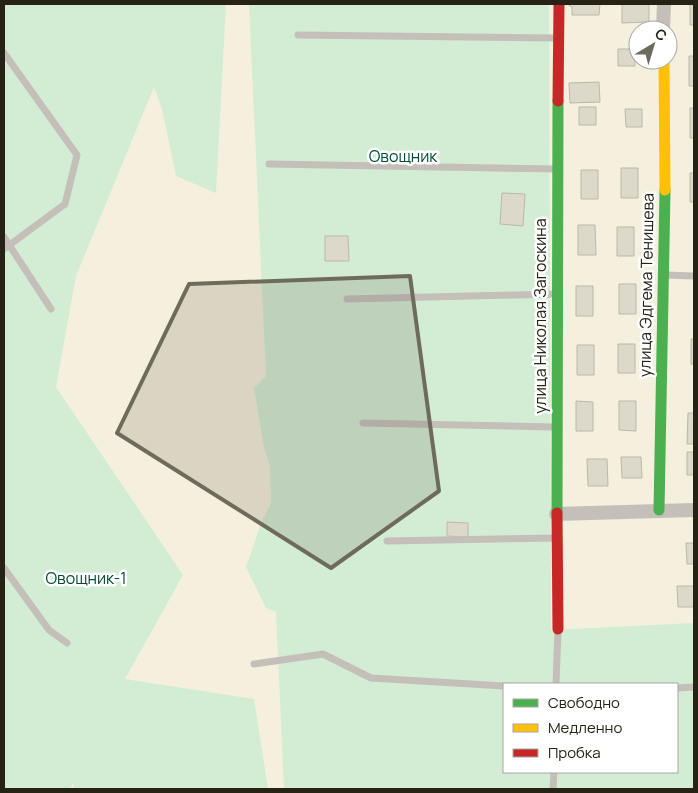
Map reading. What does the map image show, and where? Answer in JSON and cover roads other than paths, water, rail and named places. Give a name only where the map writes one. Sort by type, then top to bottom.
[{"type":"street","name":"улица Николая Загоскина","points":[[558,629],[556,427],[559,4]]},
{"type":"street","points":[[664,4],[664,20]]},
{"type":"street","name":"улица Эдгема Тенишева","points":[[659,510],[666,157],[664,70]]},
{"type":"street","points":[[556,514],[694,510]]},
{"type":"lane","points":[[298,35],[559,38]]},
{"type":"lane","points":[[4,53],[78,155],[65,204],[6,247]]},
{"type":"lane","points":[[269,164],[557,169]]},
{"type":"lane","points":[[4,237],[6,247],[51,309]]},
{"type":"lane","points":[[663,275],[694,276]]},
{"type":"lane","points":[[347,299],[557,294]]},
{"type":"lane","points":[[363,424],[556,427]]},
{"type":"lane","points":[[387,541],[557,538]]},
{"type":"lane","points":[[4,568],[49,630],[67,643]]},
{"type":"lane","points":[[556,683],[558,629]]},
{"type":"lane","points":[[254,664],[323,654],[371,678],[503,686]]},
{"type":"lane","points":[[678,688],[694,687]]},
{"type":"lane","points":[[553,789],[554,773]]},
{"type":"park label","name":"Овощник","points":[[403,156]]},
{"type":"park label","name":"Овощник-1","points":[[86,578]]}]
